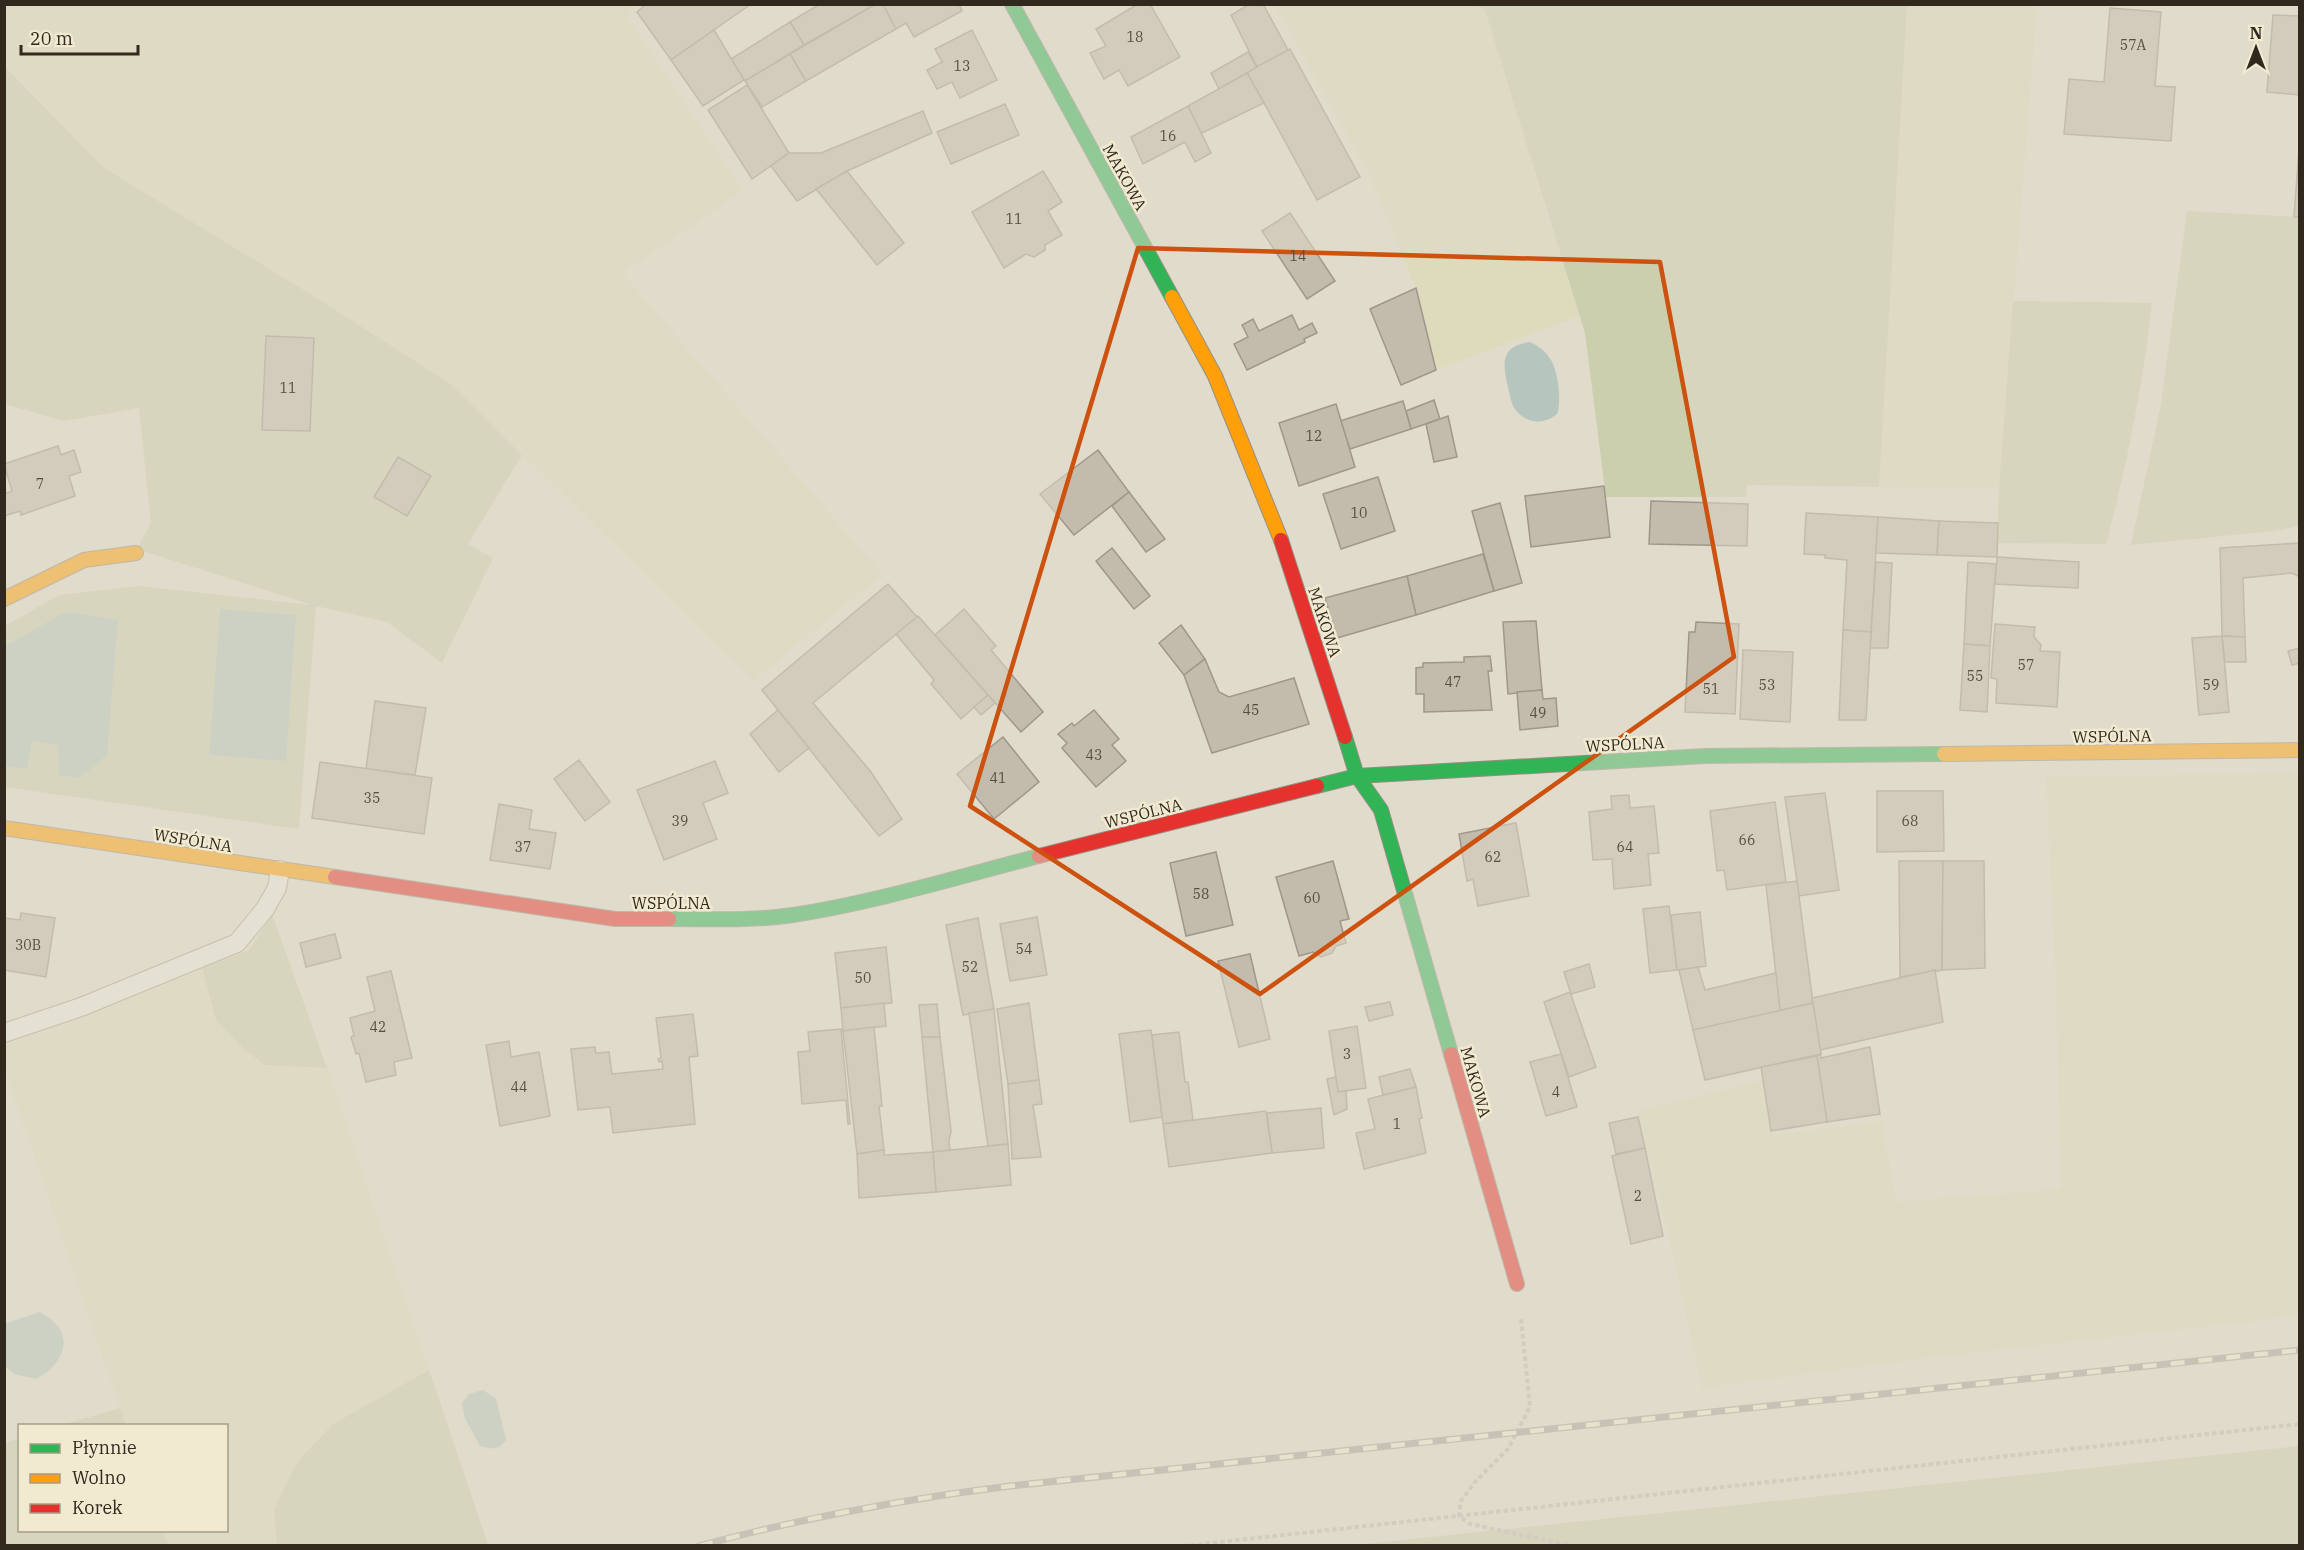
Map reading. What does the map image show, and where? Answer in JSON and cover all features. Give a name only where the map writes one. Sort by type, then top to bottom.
[{"type":"street","name":"MAKOWA","points":[[1012,4],[1215,376],[1284,546],[1357,776],[1381,810],[1517,1284]]},
{"type":"street","points":[[4,599],[84,560],[136,553]]},
{"type":"street","name":"WSPÓLNA","points":[[4,828],[615,919],[748,918],[791,915],[850,904],[1357,776],[1705,756],[2300,750]]},
{"type":"lane","points":[[4,1033],[81,1007],[237,943],[265,909],[277,888],[280,870]]},
{"type":"path","points":[[1458,1516],[1461,1501],[1475,1482],[1508,1449],[1530,1407],[1517,1284]]},
{"type":"path","points":[[1183,1545],[2300,1424]]},
{"type":"path","points":[[1458,1516],[1470,1524],[1573,1545]]},
{"type":"highlighted area","points":[[1138,248],[1660,262],[1734,657],[1260,994],[970,806]]},
{"type":"shaded area","points":[[1475,4],[1485,10],[1579,316],[1436,370],[1416,288],[1369,174],[1275,5]]},
{"type":"shaded area","points":[[5,5],[640,5],[626,16],[743,191],[622,273],[882,574],[753,681],[452,385],[317,298],[104,168],[5,66]]},
{"type":"shaded area","points":[[1907,5],[2037,5],[1999,489],[1879,487]]},
{"type":"shaded area","points":[[1530,342],[1541,348],[1549,357],[1555,369],[1558,385],[1557,414],[1541,421],[1524,418],[1515,409],[1505,370],[1509,351],[1520,344]]},
{"type":"shaded area","points":[[220,609],[296,615],[286,761],[209,755]]},
{"type":"shaded area","points":[[75,613],[118,620],[107,755],[79,778],[59,775],[58,745],[32,741],[27,769],[5,766],[5,646],[62,614]]},
{"type":"shaded area","points":[[2299,774],[2299,1316],[1918,1359],[1702,1388],[1669,1236],[1637,1111],[1763,1080],[1772,1135],[1882,1122],[1896,1202],[2061,1189],[2056,987],[2046,776]]},
{"type":"shaded area","points":[[202,968],[216,1020],[266,1065],[327,1068],[429,1370],[333,1424],[298,1461],[274,1509],[277,1545],[168,1545],[163,1532],[228,1532],[228,1424],[126,1424],[5,1071],[4,1041],[96,1010]]},
{"type":"shaded area","points":[[39,1312],[51,1319],[59,1328],[63,1337],[63,1346],[61,1355],[55,1364],[36,1379],[14,1374],[5,1366],[4,1324]]},
{"type":"shaded area","points":[[483,1390],[496,1399],[506,1440],[494,1448],[480,1446],[465,1418],[462,1403],[469,1394]]},
{"type":"green space","points":[[1475,5],[1907,5],[1879,487],[1747,485],[1746,497],[1606,497],[1585,333],[1485,10]]},
{"type":"green space","points":[[4,66],[104,168],[317,298],[452,385],[522,455],[468,544],[493,558],[442,663],[387,622],[316,606],[299,829],[5,787],[5,626],[59,595],[139,586],[312,605],[137,549],[151,523],[139,408],[64,421],[5,404]]},
{"type":"green space","points":[[2187,211],[2299,217],[2299,526],[2274,531],[2131,545],[2161,404]]},
{"type":"green space","points":[[2013,301],[2152,303],[2134,424],[2106,544],[1997,543]]},
{"type":"green space","points":[[272,914],[327,1068],[265,1065],[245,1050],[216,1020],[202,968],[249,950]]},
{"type":"green space","points":[[429,1370],[488,1545],[277,1545],[274,1509],[298,1461],[333,1424]]},
{"type":"green space","points":[[120,1408],[126,1424],[65,1424]]},
{"type":"green space","points":[[18,1438],[18,1532],[163,1532],[168,1545],[5,1545],[5,1443]]},
{"type":"green space","points":[[2299,1446],[2299,1545],[1355,1545]]},
{"type":"building","points":[[646,4],[751,4],[671,60],[637,12]]},
{"type":"building","points":[[820,4],[876,4],[804,45],[790,22]]},
{"type":"building","points":[[876,4],[883,4],[896,29],[806,81],[790,54]]},
{"type":"building","points":[[883,4],[959,4],[962,11],[914,37],[906,23],[896,29]]},
{"type":"building","points":[[1138,4],[1150,4],[1180,57],[1128,86],[1119,70],[1104,79],[1090,53],[1106,46],[1096,29]]},
{"type":"building","points":[[1250,4],[1263,4],[1288,50],[1257,67],[1231,15]]},
{"type":"building","points":[[2110,8],[2161,12],[2155,86],[2175,87],[2171,141],[2064,134],[2069,79],[2104,82]]},
{"type":"building","points":[[2273,15],[2300,16],[2300,95],[2267,92]]},
{"type":"building","points":[[790,22],[804,45],[745,81],[731,59]]},
{"type":"building","points":[[714,30],[744,80],[703,106],[671,60]]},
{"type":"building","points":[[972,30],[997,80],[960,98],[952,82],[937,89],[927,70],[942,62],[935,49]]},
{"type":"building","points":[[1290,49],[1360,177],[1317,200],[1247,72]]},
{"type":"building","points":[[1248,52],[1257,67],[1219,89],[1211,73]]},
{"type":"building","points":[[790,54],[806,81],[762,107],[745,81]]},
{"type":"building","points":[[1247,73],[1264,103],[1200,134],[1188,106]]},
{"type":"building","points":[[747,85],[789,153],[752,179],[708,110]]},
{"type":"building","points":[[1005,104],[1019,135],[951,164],[937,132]]},
{"type":"building","points":[[1188,106],[1211,153],[1195,162],[1185,142],[1143,164],[1131,137]]},
{"type":"building","points":[[923,111],[932,133],[847,171],[797,201],[771,166],[789,153],[821,153]]},
{"type":"building","points":[[2299,149],[2300,217],[2294,217]]},
{"type":"building","points":[[847,171],[904,243],[877,265],[816,189]]},
{"type":"building","points":[[1043,171],[1062,202],[1048,211],[1062,235],[1045,245],[1045,250],[1034,257],[1026,254],[1004,268],[972,212]]},
{"type":"building","points":[[1290,213],[1335,281],[1307,299],[1262,231]]},
{"type":"building","points":[[1416,288],[1436,370],[1401,385],[1370,309]]},
{"type":"building","points":[[1292,315],[1299,330],[1312,323],[1317,333],[1304,339],[1305,342],[1247,370],[1234,344],[1248,337],[1242,325],[1253,319],[1259,331]]},
{"type":"building","points":[[266,336],[314,338],[310,431],[262,430]]},
{"type":"building","points":[[1434,400],[1440,419],[1411,429],[1406,411]]},
{"type":"building","points":[[1403,401],[1411,429],[1350,449],[1340,421]]},
{"type":"building","points":[[1336,404],[1355,467],[1299,486],[1279,423]]},
{"type":"building","points":[[1448,416],[1457,457],[1434,462],[1426,424]]},
{"type":"building","points":[[58,446],[61,455],[74,450],[81,472],[69,476],[75,496],[21,515],[20,511],[4,516],[4,494],[12,491],[4,464]]},
{"type":"building","points":[[1098,450],[1129,492],[1074,535],[1040,494]]},
{"type":"building","points":[[398,457],[431,476],[407,516],[374,497]]},
{"type":"building","points":[[1378,477],[1395,531],[1341,549],[1323,494]]},
{"type":"building","points":[[1604,486],[1610,537],[1531,547],[1525,496]]},
{"type":"building","points":[[1129,492],[1165,539],[1146,552],[1112,506]]},
{"type":"building","points":[[1651,501],[1748,504],[1747,546],[1649,544]]},
{"type":"building","points":[[1500,503],[1522,583],[1494,591],[1472,511]]},
{"type":"building","points":[[1806,513],[1878,517],[1871,632],[1843,630],[1847,560],[1825,558],[1825,555],[1804,554]]},
{"type":"building","points":[[1878,517],[1939,521],[1937,555],[1876,553]]},
{"type":"building","points":[[1939,521],[1998,523],[1997,557],[1937,555]]},
{"type":"building","points":[[2300,543],[2300,577],[2292,573],[2243,578],[2245,637],[2222,636],[2220,548]]},
{"type":"building","points":[[1112,548],[1150,596],[1134,609],[1096,561]]},
{"type":"building","points":[[1483,554],[1494,591],[1416,615],[1407,576]]},
{"type":"building","points":[[1997,557],[2079,562],[2078,588],[1995,584]]},
{"type":"building","points":[[1876,562],[1892,563],[1888,648],[1870,648]]},
{"type":"building","points":[[1968,562],[1996,564],[1990,646],[1964,644]]},
{"type":"building","points":[[1407,576],[1416,615],[1337,638],[1325,598]]},
{"type":"building","points":[[888,584],[917,617],[813,703],[871,772],[902,819],[879,836],[762,690]]},
{"type":"building","points":[[964,609],[996,646],[991,650],[1043,712],[1021,732],[935,635]]},
{"type":"building","points":[[918,616],[988,695],[961,719],[931,684],[934,680],[896,634]]},
{"type":"building","points":[[1536,621],[1542,690],[1508,694],[1503,622]]},
{"type":"building","points":[[1696,622],[1739,624],[1735,714],[1685,712],[1689,632],[1695,632]]},
{"type":"building","points":[[1995,624],[2035,627],[2034,637],[2041,645],[2040,651],[2060,652],[2057,707],[1996,703],[1997,679],[1991,678]]},
{"type":"building","points":[[1181,625],[1205,659],[1184,675],[1159,643]]},
{"type":"building","points":[[1843,630],[1871,632],[1866,720],[1839,720]]},
{"type":"building","points":[[2222,636],[2229,712],[2199,715],[2192,638]]},
{"type":"building","points":[[2222,636],[2245,637],[2246,662],[2225,662]]},
{"type":"building","points":[[1964,644],[1990,646],[1987,712],[1960,710]]},
{"type":"building","points":[[2300,648],[2300,663],[2292,665],[2288,651]]},
{"type":"building","points":[[1743,650],[1793,652],[1790,722],[1740,719]]},
{"type":"building","points":[[1490,656],[1492,671],[1488,671],[1492,710],[1424,712],[1424,694],[1416,694],[1416,668],[1423,667],[1423,663],[1464,662],[1464,657]]},
{"type":"building","points":[[1205,659],[1219,692],[1229,697],[1294,678],[1309,724],[1212,753],[1184,675]]},
{"type":"building","points":[[1542,690],[1543,699],[1556,698],[1558,726],[1520,730],[1517,692]]},
{"type":"building","points":[[988,695],[995,703],[981,715],[974,707]]},
{"type":"building","points":[[375,701],[426,708],[415,775],[366,769]]},
{"type":"building","points":[[778,710],[809,748],[779,772],[750,734]]},
{"type":"building","points":[[1094,710],[1119,739],[1112,745],[1126,761],[1096,787],[1062,748],[1067,743],[1058,734],[1072,723],[1074,726]]},
{"type":"building","points":[[1003,737],[1039,782],[994,819],[957,774]]},
{"type":"building","points":[[579,760],[610,802],[585,821],[554,779]]},
{"type":"building","points":[[715,761],[728,793],[703,803],[717,839],[664,860],[637,790]]},
{"type":"building","points":[[320,762],[432,778],[424,834],[312,818]]},
{"type":"building","points":[[1877,791],[1943,791],[1944,851],[1877,852]]},
{"type":"building","points":[[1825,793],[1839,890],[1799,896],[1785,797]]},
{"type":"building","points":[[1629,795],[1630,808],[1654,806],[1659,853],[1648,854],[1651,885],[1614,889],[1612,859],[1593,860],[1589,812],[1612,809],[1611,796]]},
{"type":"building","points":[[1775,802],[1786,882],[1727,890],[1724,870],[1717,871],[1710,811]]},
{"type":"building","points":[[499,804],[532,810],[529,829],[556,833],[550,869],[490,860]]},
{"type":"building","points":[[1516,823],[1529,896],[1478,906],[1473,879],[1467,881],[1459,834]]},
{"type":"building","points":[[1216,852],[1233,925],[1186,936],[1170,863]]},
{"type":"building","points":[[1333,861],[1349,919],[1340,921],[1346,943],[1336,946],[1332,953],[1321,957],[1313,952],[1299,956],[1276,877]]},
{"type":"building","points":[[1899,861],[1943,861],[1942,970],[1900,977]]},
{"type":"building","points":[[1943,861],[1984,861],[1985,968],[1942,970]]},
{"type":"building","points":[[1797,881],[1813,1003],[1780,1011],[1766,885]]},
{"type":"building","points":[[1669,906],[1677,970],[1650,973],[1643,909]]},
{"type":"building","points":[[1700,912],[1706,966],[1677,970],[1671,915]]},
{"type":"building","points":[[21,913],[55,918],[46,977],[4,970],[4,918],[20,920]]},
{"type":"building","points":[[1037,917],[1047,975],[1010,981],[1000,924]]},
{"type":"building","points":[[978,918],[994,1009],[963,1015],[946,925]]},
{"type":"building","points":[[335,934],[341,958],[306,967],[300,943]]},
{"type":"building","points":[[886,947],[892,1003],[841,1008],[835,953]]},
{"type":"building","points":[[1250,954],[1270,1039],[1239,1047],[1218,961]]},
{"type":"building","points":[[1589,964],[1595,987],[1571,994],[1564,972]]},
{"type":"building","points":[[1698,967],[1705,990],[1776,973],[1780,1011],[1693,1030],[1679,970]]},
{"type":"building","points":[[1935,970],[1943,1022],[1820,1050],[1812,998]]},
{"type":"building","points":[[391,971],[412,1058],[394,1062],[396,1075],[366,1082],[359,1053],[356,1054],[351,1037],[354,1036],[350,1018],[375,1011],[367,977]]},
{"type":"building","points":[[1570,992],[1596,1067],[1569,1077],[1544,1002]]},
{"type":"building","points":[[1390,1002],[1393,1015],[1369,1021],[1365,1007]]},
{"type":"building","points":[[884,1003],[886,1026],[843,1031],[841,1008]]},
{"type":"building","points":[[1029,1003],[1039,1080],[1008,1084],[997,1009]]},
{"type":"building","points":[[1813,1003],[1821,1054],[1705,1080],[1693,1030]]},
{"type":"building","points":[[937,1004],[940,1037],[922,1037],[919,1005]]},
{"type":"building","points":[[994,1009],[1008,1144],[988,1146],[969,1013]]},
{"type":"building","points":[[693,1014],[698,1056],[689,1057],[695,1124],[613,1133],[610,1107],[578,1110],[571,1049],[595,1047],[596,1053],[609,1052],[612,1074],[663,1069],[662,1061],[659,1062],[658,1059],[661,1058],[656,1018]]},
{"type":"building","points":[[1357,1026],[1366,1088],[1338,1092],[1329,1031]]},
{"type":"building","points":[[874,1027],[884,1150],[857,1154],[843,1031]]},
{"type":"building","points":[[841,1029],[850,1124],[848,1124],[846,1100],[802,1104],[798,1052],[810,1051],[808,1032]]},
{"type":"building","points":[[1151,1030],[1162,1117],[1130,1122],[1119,1034]]},
{"type":"building","points":[[1179,1032],[1185,1082],[1188,1082],[1193,1120],[1163,1124],[1152,1035]]},
{"type":"building","points":[[922,1037],[940,1037],[951,1131],[950,1150],[933,1152]]},
{"type":"building","points":[[509,1041],[511,1057],[539,1052],[550,1116],[500,1126],[486,1045]]},
{"type":"building","points":[[1870,1047],[1880,1114],[1827,1122],[1817,1056],[1821,1054],[1821,1058]]},
{"type":"building","points":[[1561,1054],[1577,1107],[1546,1116],[1530,1062]]},
{"type":"building","points":[[1817,1056],[1827,1122],[1771,1131],[1761,1067]]},
{"type":"building","points":[[1410,1069],[1416,1087],[1383,1095],[1379,1077]]},
{"type":"building","points":[[1336,1077],[1338,1092],[1346,1091],[1347,1109],[1334,1115],[1327,1079]]},
{"type":"building","points":[[1039,1080],[1042,1104],[1033,1105],[1041,1157],[1012,1159],[1008,1084]]},
{"type":"building","points":[[1416,1087],[1422,1118],[1419,1119],[1426,1153],[1364,1169],[1356,1133],[1375,1129],[1368,1099]]},
{"type":"building","points":[[1321,1108],[1324,1148],[1272,1153],[1267,1113]]},
{"type":"building","points":[[1266,1111],[1272,1153],[1169,1167],[1163,1124]]},
{"type":"building","points":[[1638,1117],[1645,1148],[1616,1154],[1609,1123]]},
{"type":"building","points":[[1008,1144],[1011,1185],[936,1192],[933,1152]]},
{"type":"building","points":[[1645,1148],[1663,1236],[1631,1244],[1612,1156]]},
{"type":"building","points":[[884,1150],[884,1155],[933,1152],[936,1192],[859,1198],[857,1154]]},
{"type":"railway","points":[[699,1546],[854,1510],[1010,1486],[2300,1350]]},
{"type":"traffic: fast","points":[[1012,4],[1172,297]]},
{"type":"traffic: fast","points":[[1345,737],[1357,776],[1381,810],[1451,1054]]},
{"type":"traffic: fast","points":[[1317,786],[1357,776],[1705,756],[1944,754]]},
{"type":"traffic: fast","points":[[669,919],[747,919],[824,910],[1039,856]]},
{"type":"traffic: slow","points":[[1172,297],[1215,376],[1281,540]]},
{"type":"traffic: slow","points":[[4,599],[84,560],[136,553]]},
{"type":"traffic: slow","points":[[1944,754],[2300,750]]},
{"type":"traffic: slow","points":[[4,828],[335,877]]},
{"type":"traffic: jam","points":[[1281,540],[1345,737]]},
{"type":"traffic: jam","points":[[1039,856],[1317,786]]},
{"type":"traffic: jam","points":[[335,877],[615,919],[669,919]]},
{"type":"traffic: jam","points":[[1451,1054],[1517,1284]]}]
